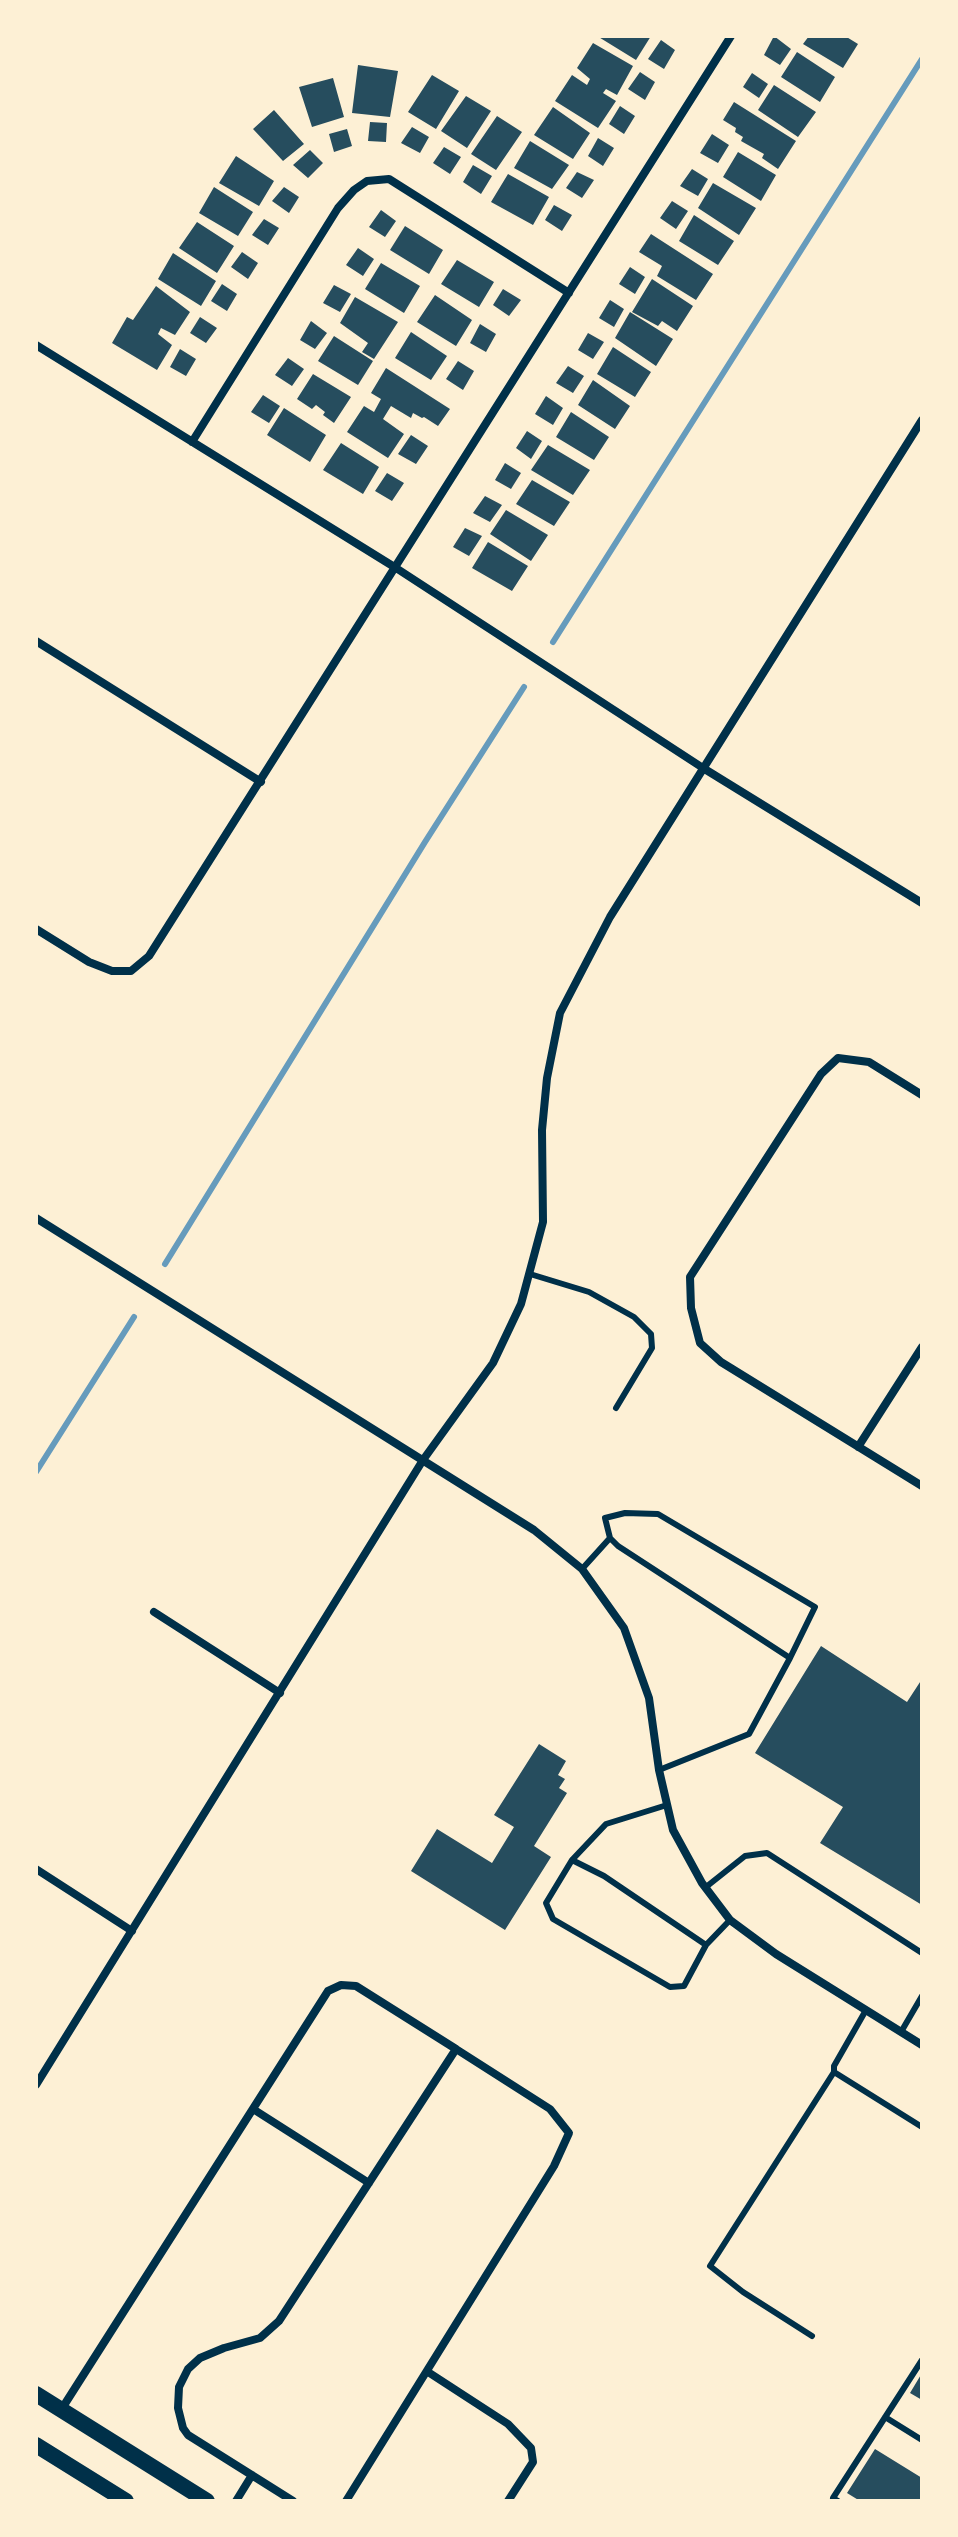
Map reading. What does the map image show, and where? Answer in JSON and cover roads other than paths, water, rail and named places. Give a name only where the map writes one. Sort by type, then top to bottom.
[{"type":"main road","points":[[36,2394],[207,2501]]},
{"type":"main road","points":[[36,2445],[126,2501]]},
{"type":"street","points":[[36,929],[89,962],[112,971],[131,971],[149,956],[731,36]]},
{"type":"street","points":[[192,442],[338,208],[367,181],[389,179],[569,293]]},
{"type":"street","points":[[36,345],[396,568],[703,768],[922,903]]},
{"type":"street","points":[[36,2085],[423,1460],[493,1363],[513,1324],[543,1222],[542,1130],[547,1078],[560,1013],[610,917],[922,420]]},
{"type":"street","points":[[36,641],[261,782]]},
{"type":"street","points":[[922,1095],[869,1062],[838,1058],[821,1074],[690,1277],[691,1308],[700,1343],[721,1362],[922,1486]]},
{"type":"street","points":[[36,1218],[534,1530],[582,1569],[624,1628],[649,1698],[659,1770],[673,1830],[706,1887],[730,1920],[776,1954],[922,2045]]},
{"type":"street","points":[[858,1447],[922,1347]]},
{"type":"street","points":[[154,1612],[280,1693]]},
{"type":"street","points":[[36,1869],[132,1931]]},
{"type":"street","points":[[61,2410],[328,1991],[341,1985],[356,1986],[550,2109],[569,2133],[554,2166],[346,2501]]},
{"type":"street","points":[[293,2501],[188,2435],[178,2408],[179,2387],[188,2369],[200,2358],[260,2338],[279,2321],[456,2049]]},
{"type":"street","points":[[253,2109],[369,2183]]},
{"type":"street","points":[[428,2372],[508,2424],[531,2448],[533,2462],[508,2501]]},
{"type":"street","points":[[236,2501],[252,2475]]},
{"type":"lane","points":[[530,1274],[589,1292],[634,1317],[651,1334],[652,1348],[616,1408]]},
{"type":"lane","points":[[659,1770],[749,1734],[790,1658],[815,1607],[658,1514],[625,1513],[605,1518],[610,1538],[618,1546],[790,1658]]},
{"type":"lane","points":[[582,1569],[610,1538]]},
{"type":"lane","points":[[667,1805],[606,1824],[572,1860],[546,1903],[553,1919],[670,1987],[684,1986],[706,1945],[730,1920]]},
{"type":"lane","points":[[706,1887],[745,1856],[767,1853],[922,1953]]},
{"type":"lane","points":[[572,1860],[604,1876],[706,1945]]},
{"type":"lane","points":[[901,2032],[922,1996]]},
{"type":"lane","points":[[812,2336],[743,2292],[710,2266],[834,2072],[834,2066],[866,2010]]},
{"type":"lane","points":[[834,2072],[922,2127]]},
{"type":"lane","points":[[838,2501],[833,2498],[922,2360]]},
{"type":"lane","points":[[885,2417],[922,2440]]},
{"type":"waterway","points":[[553,642],[922,59]]},
{"type":"waterway","points":[[165,1264],[524,687]]},
{"type":"waterway","points":[[36,1472],[134,1317]]}]
